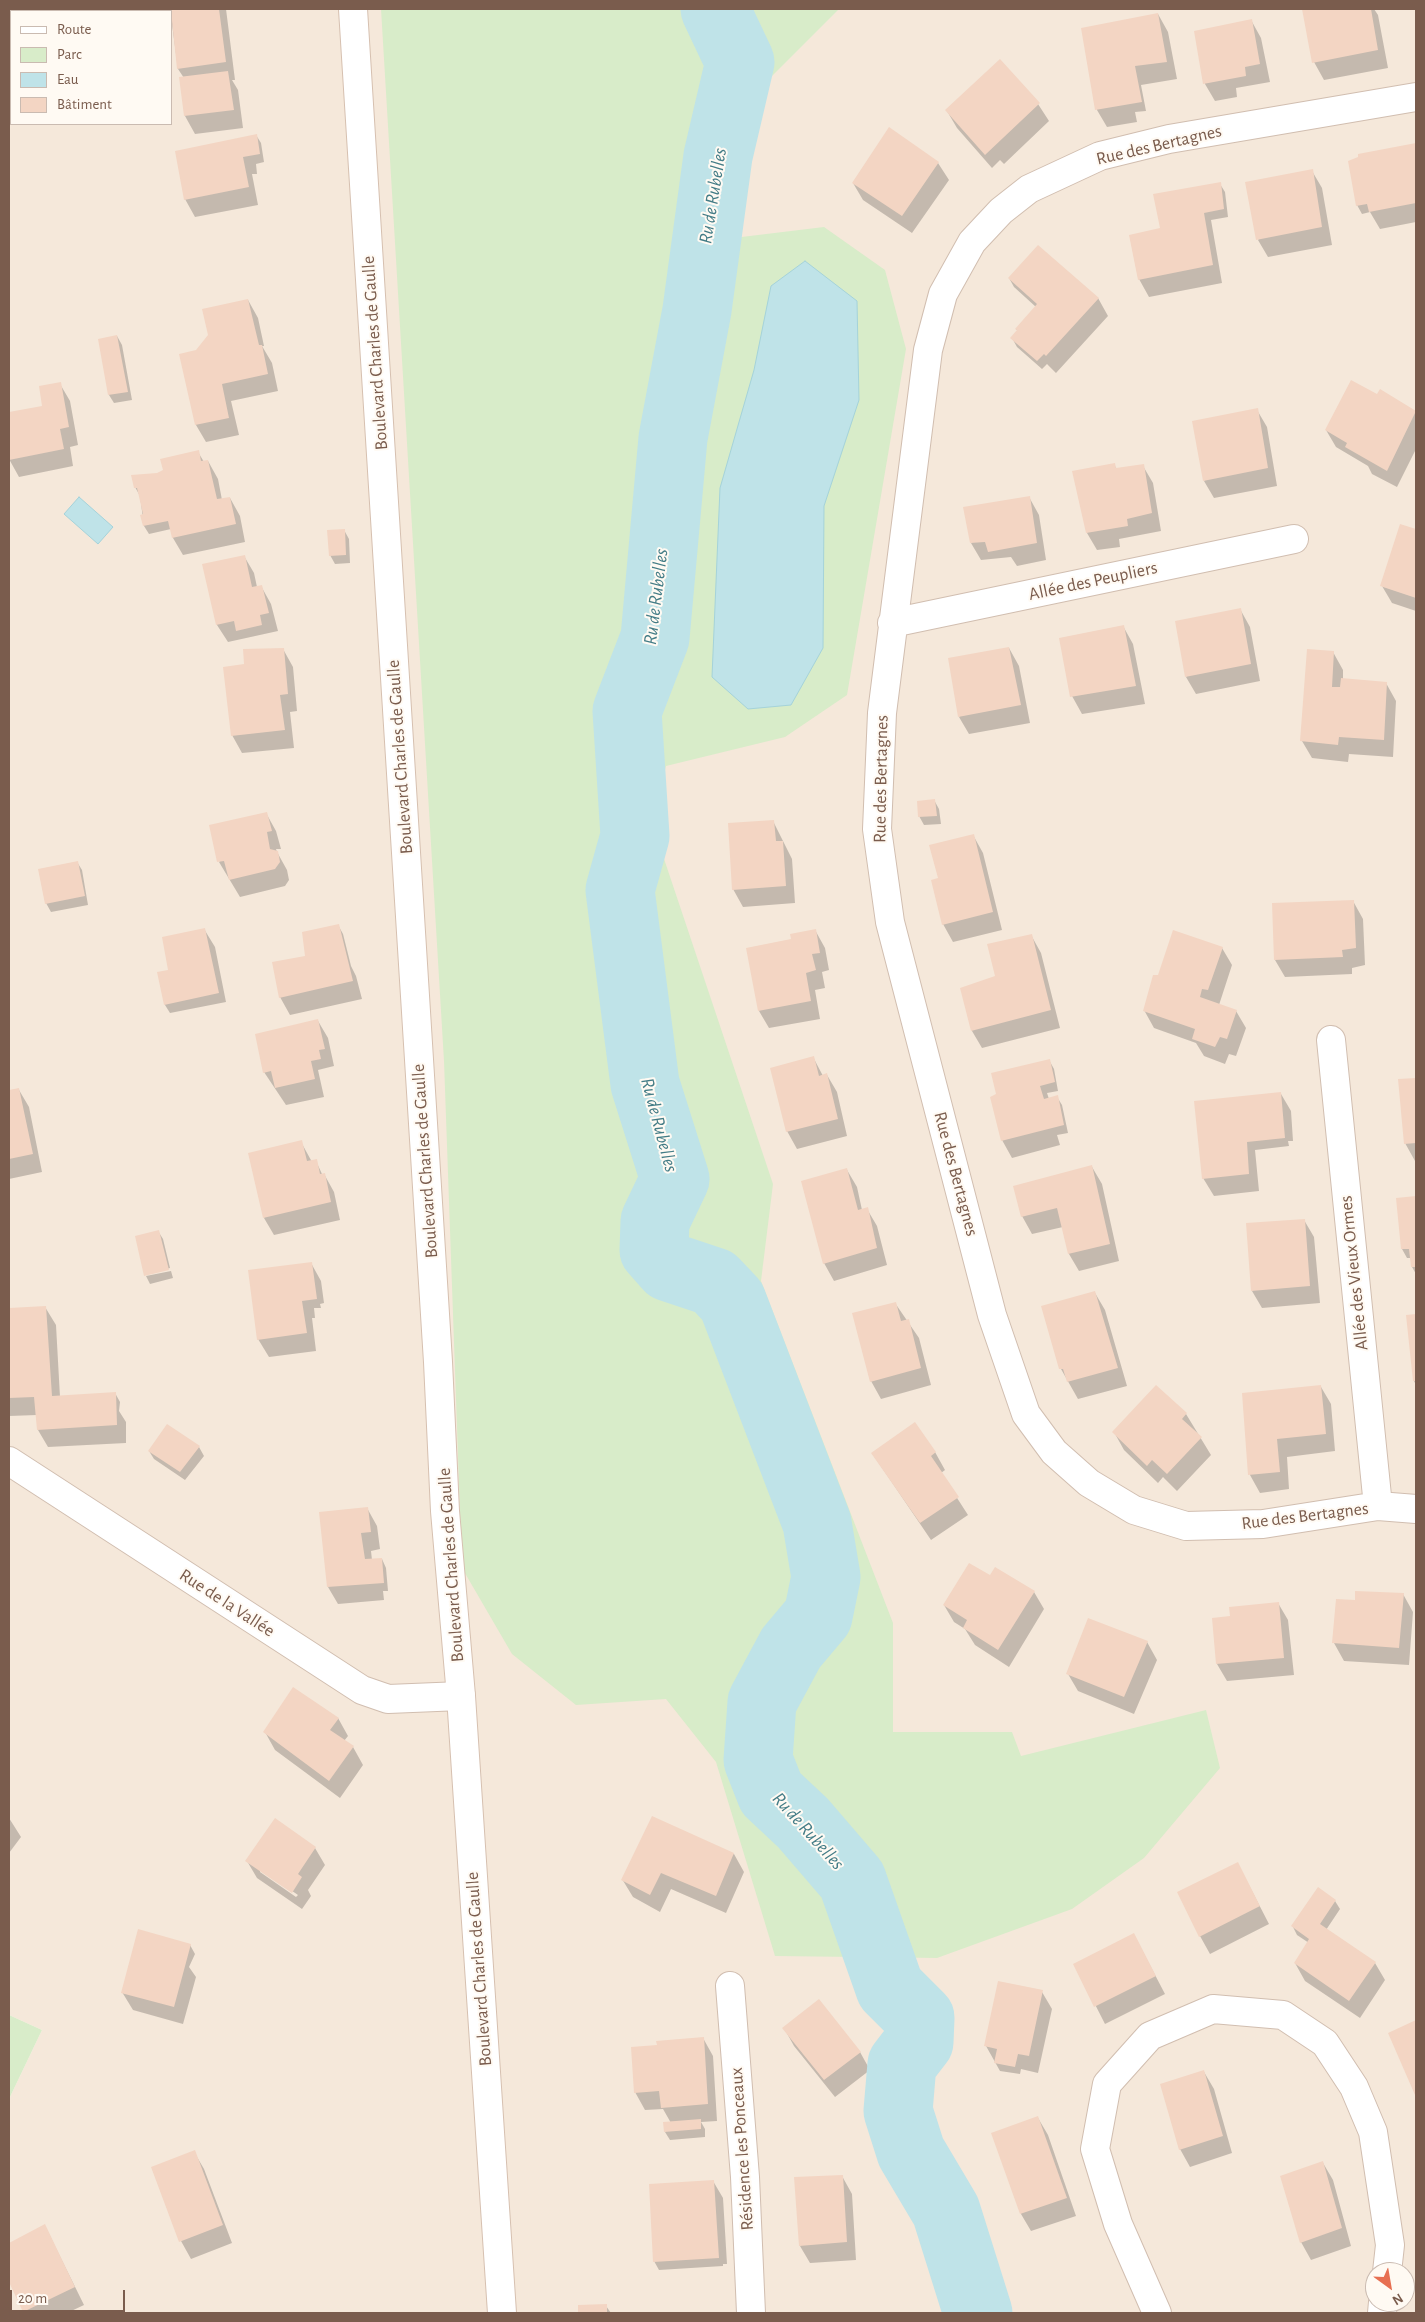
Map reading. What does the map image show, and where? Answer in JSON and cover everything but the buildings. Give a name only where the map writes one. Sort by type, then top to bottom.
[{"type":"street","name":"Boulevard Charles de Gaulle","points":[[353,9],[438,1362],[445,1511],[461,1696],[502,2313]]},
{"type":"street","name":"Rue des Bertagnes","points":[[1416,97],[1169,139],[1100,156],[1029,189],[1000,211],[972,242],[943,294],[928,350],[882,713],[877,829],[890,922],[992,1314],[1026,1414],[1054,1452],[1089,1483],[1134,1510],[1186,1526],[1263,1524],[1378,1506],[1416,1509]]},
{"type":"street","name":"Allée des Peupliers","points":[[892,623],[1294,539]]},
{"type":"street","name":"Allée des Vieux Ormes","points":[[1331,1040],[1378,1506]]},
{"type":"street","name":"Rue de la Vallée","points":[[9,1461],[362,1690],[388,1699],[461,1696]]},
{"type":"street","name":"Résidence les Ponceaux","points":[[730,1986],[745,2176],[751,2313]]},
{"type":"street","points":[[1157,2313],[1118,2224],[1095,2149],[1107,2084],[1150,2036],[1212,2009],[1283,2015],[1324,2043],[1354,2087],[1373,2132],[1390,2244],[1388,2262]]},
{"type":"shaded area","points":[[9,9],[1416,9],[1416,2313],[9,2313],[9,2099],[42,2030],[9,2015]]},
{"type":"green space","points":[[381,9],[839,9],[766,82],[725,239],[824,227],[885,270],[906,349],[847,695],[785,737],[666,766],[651,820],[773,1184],[761,1281],[893,1623],[893,1732],[1012,1732],[1021,1756],[1206,1710],[1220,1768],[1144,1858],[1072,1909],[937,1958],[775,1956],[716,1762],[666,1699],[576,1705],[512,1654],[462,1568],[444,1061]]},
{"type":"green space","points":[[9,2015],[42,2030],[9,2099]]},
{"type":"water","points":[[805,261],[857,301],[859,400],[824,506],[823,648],[791,705],[748,709],[712,677],[720,488],[754,370],[771,286]]},
{"type":"water","points":[[79,497],[113,527],[98,544],[64,514]]},
{"type":"waterway","name":"Ru de Rubelles","points":[[715,9],[740,62],[718,156],[697,310],[673,438],[655,638],[627,711],[635,836],[620,890],[645,1084],[675,1179],[655,1221],[654,1250],[669,1267],[714,1282],[732,1301],[817,1523],[826,1577],[818,1616],[791,1648],[762,1702],[758,1760],[771,1793],[803,1823],[852,1880],[890,1988],[920,2018],[919,2042],[902,2064],[898,2111],[911,2152],[946,2211],[978,2313]]}]
